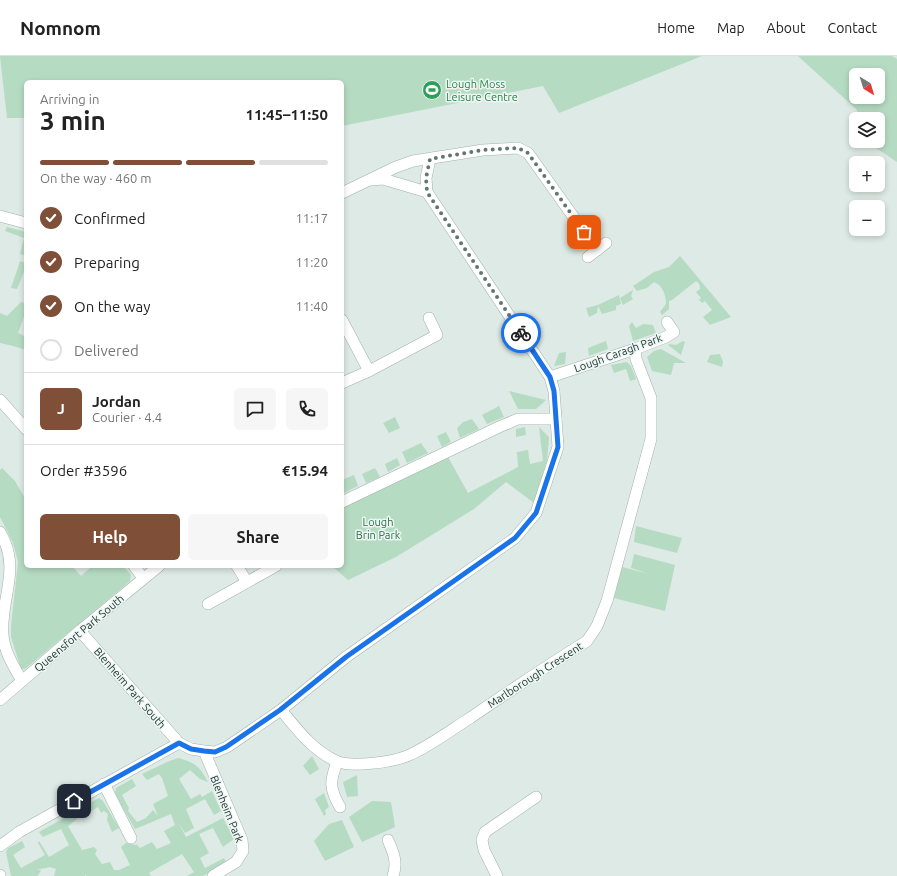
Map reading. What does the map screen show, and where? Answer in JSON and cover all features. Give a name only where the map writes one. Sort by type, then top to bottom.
[{"type":"street","points":[[344,192],[396,167],[413,161],[483,150],[518,148],[528,153],[597,250]]},
{"type":"street","points":[[204,751],[215,752],[226,747],[280,710],[346,657],[515,538],[536,513],[558,447],[554,391],[550,377],[427,192],[426,178],[430,159]]},
{"type":"street","points":[[370,180],[383,179],[427,192]]},
{"type":"street","points":[[0,216],[24,222]]},
{"type":"street","points":[[344,382],[369,371],[437,335],[429,318]]},
{"type":"street","name":"Lough Caragh Park","points":[[550,377],[635,349],[666,337],[674,332],[667,322]]},
{"type":"street","points":[[344,324],[369,371]]},
{"type":"street","name":"Marlborough Crescent","points":[[280,710],[312,746],[337,762],[350,765],[392,761],[408,756],[439,738],[586,640],[597,626],[607,601],[651,439],[651,398],[636,359],[635,349]]},
{"type":"street","points":[[0,400],[24,427]]},
{"type":"street","points":[[344,501],[518,419],[556,419]]},
{"type":"street","points":[[0,532],[8,552],[11,568],[3,620],[3,637],[9,657],[22,681]]},
{"type":"street","points":[[136,568],[144,578]]},
{"type":"street","name":"Queensfort Park South","points":[[0,700],[156,568]]},
{"type":"street","points":[[238,568],[247,582]]},
{"type":"street","points":[[208,604],[272,568]]},
{"type":"street","name":"Blenheim Park South","points":[[80,631],[179,743],[191,749],[204,751]]},
{"type":"street","points":[[0,846],[19,832],[179,743]]},
{"type":"street","name":"Blenheim Park","points":[[204,751],[242,840],[243,851],[236,862],[213,876]]},
{"type":"street","points":[[337,762],[331,779],[334,796],[340,807]]},
{"type":"street","points":[[104,784],[131,838]]},
{"type":"street","points":[[497,876],[484,850],[482,840],[485,832],[536,797]]},
{"type":"street","points":[[388,840],[395,857],[396,869],[393,876]]},
{"type":"green space","name":"Lough Moss Leisure Centre","points":[[0,56],[702,56],[559,113],[543,86],[344,126],[344,80],[24,80],[24,118],[7,118]]},
{"type":"green space","points":[[798,56],[892,56],[897,59],[897,162],[876,148],[885,148],[885,112],[858,112],[851,104],[885,104],[885,68],[849,68],[849,103]]},
{"type":"green space","points":[[7,227],[24,231],[24,238],[5,231]]},
{"type":"green space","points":[[24,238],[24,255],[20,254]]},
{"type":"green space","points":[[680,256],[731,317],[710,325],[703,317],[712,310],[705,301],[702,303],[699,300],[701,298],[696,292],[700,289],[700,286],[696,281],[669,301],[669,309],[662,315],[660,312],[666,304],[666,301],[665,294],[660,286],[654,282],[647,288],[637,291],[633,286],[654,272],[669,267]]},
{"type":"green space","points":[[20,261],[24,262],[24,272],[17,289],[11,288]]},
{"type":"green space","points":[[633,290],[631,296],[633,299],[623,305],[620,298]]},
{"type":"green space","points":[[619,295],[621,304],[616,306],[616,310],[602,314],[598,306],[597,313],[589,317],[586,308],[598,305]]},
{"type":"green space","points":[[21,302],[24,303],[24,316],[18,333],[24,336],[24,349],[0,343],[0,313],[7,316]]},
{"type":"green space","points":[[632,322],[636,328],[643,324],[653,325],[656,333],[633,341],[629,326]]},
{"type":"green space","points":[[606,341],[608,349],[589,356],[588,348]]},
{"type":"green space","points":[[683,341],[685,342],[681,355],[668,345],[676,345]]},
{"type":"green space","points":[[661,349],[686,363],[674,363],[671,375],[652,371],[647,357],[654,351]]},
{"type":"green space","points":[[566,352],[565,364],[554,366],[559,353]]},
{"type":"green space","points":[[720,354],[723,362],[722,367],[707,362],[710,355]]},
{"type":"green space","points":[[627,362],[631,366],[636,379],[630,381],[626,369],[614,373],[611,365]]},
{"type":"green space","points":[[509,391],[546,400],[536,409],[518,409]]},
{"type":"green space","points":[[499,406],[504,417],[487,424],[482,415]]},
{"type":"green space","points":[[395,417],[400,428],[389,433],[383,423]]},
{"type":"green space","points":[[472,419],[479,429],[460,438],[457,428],[463,422]]},
{"type":"green space","points":[[525,427],[526,435],[516,437],[516,429]]},
{"type":"green space","name":"Lough Brin Park","points":[[539,427],[549,437],[547,460],[534,503],[506,482],[474,509],[396,557],[348,580],[334,568],[344,568],[344,507],[448,457],[468,493],[518,467],[517,452],[528,450],[530,464],[543,461]]},
{"type":"green space","points":[[446,432],[451,442],[442,447],[437,436]]},
{"type":"green space","points":[[421,443],[428,453],[407,463],[402,452]]},
{"type":"green space","points":[[397,458],[400,465],[388,472],[385,464]]},
{"type":"green space","points":[[2,468],[15,481],[24,497],[24,568],[74,568],[81,576],[90,568],[125,568],[131,575],[130,581],[25,669],[21,669],[11,637],[18,562],[13,543],[0,517],[0,470]]},
{"type":"green space","points":[[375,468],[380,477],[366,483],[362,474]]},
{"type":"green space","points":[[354,475],[358,486],[344,493],[344,479]]},
{"type":"green space","points":[[636,526],[682,538],[677,553],[634,542]]},
{"type":"green space","points":[[634,554],[675,565],[665,611],[614,598],[622,567],[649,574],[631,568]]},
{"type":"green space","points":[[312,756],[319,769],[310,775],[303,766]]},
{"type":"green space","points":[[178,758],[193,763],[202,772],[208,782],[200,779],[190,770],[179,779],[191,799],[200,794],[202,797],[212,791],[221,811],[214,815],[205,799],[186,809],[194,828],[185,833],[178,822],[186,837],[223,818],[234,839],[223,847],[213,828],[199,834],[209,853],[200,858],[205,868],[224,858],[226,862],[203,876],[187,876],[194,872],[182,854],[149,873],[151,876],[86,876],[86,874],[85,876],[54,876],[56,869],[50,867],[36,870],[41,870],[38,876],[11,876],[6,852],[8,848],[22,841],[25,847],[13,855],[21,868],[45,855],[38,843],[39,841],[49,857],[69,845],[61,829],[43,837],[39,832],[73,813],[77,819],[68,826],[82,850],[94,847],[97,850],[95,854],[102,864],[110,862],[114,870],[119,870],[130,865],[121,847],[126,843],[136,844],[140,848],[152,842],[157,849],[171,843],[164,831],[175,825],[171,814],[135,829],[115,794],[116,788],[132,779],[136,786],[122,795],[129,808],[128,811],[137,822],[146,818],[153,810],[158,816],[153,804],[168,796],[162,778],[159,774],[147,780],[142,774]]},
{"type":"green space","points":[[357,775],[358,796],[347,797],[343,782]]},
{"type":"green space","points":[[324,793],[329,807],[325,810],[326,814],[324,816],[315,799]]},
{"type":"green space","points":[[99,798],[103,801],[119,828],[112,832],[107,820],[108,814],[104,811],[101,813],[98,807],[88,813],[84,806]]},
{"type":"green space","points":[[372,801],[391,802],[395,827],[362,842],[349,817]]},
{"type":"green space","points":[[342,820],[354,847],[325,861],[314,841],[329,824]]},
{"type":"way so far","points":[[521,333],[427,192],[426,178],[430,159],[483,150],[518,148],[528,153],[584,232]]},
{"type":"place","name":"Lough Moss Leisure Centre","points":[[432,90]]},
{"type":"route","points":[[74,801],[179,743],[191,749],[215,752],[226,747],[280,710],[346,657],[515,538],[536,513],[558,447],[554,391],[550,377],[521,333]]}]
